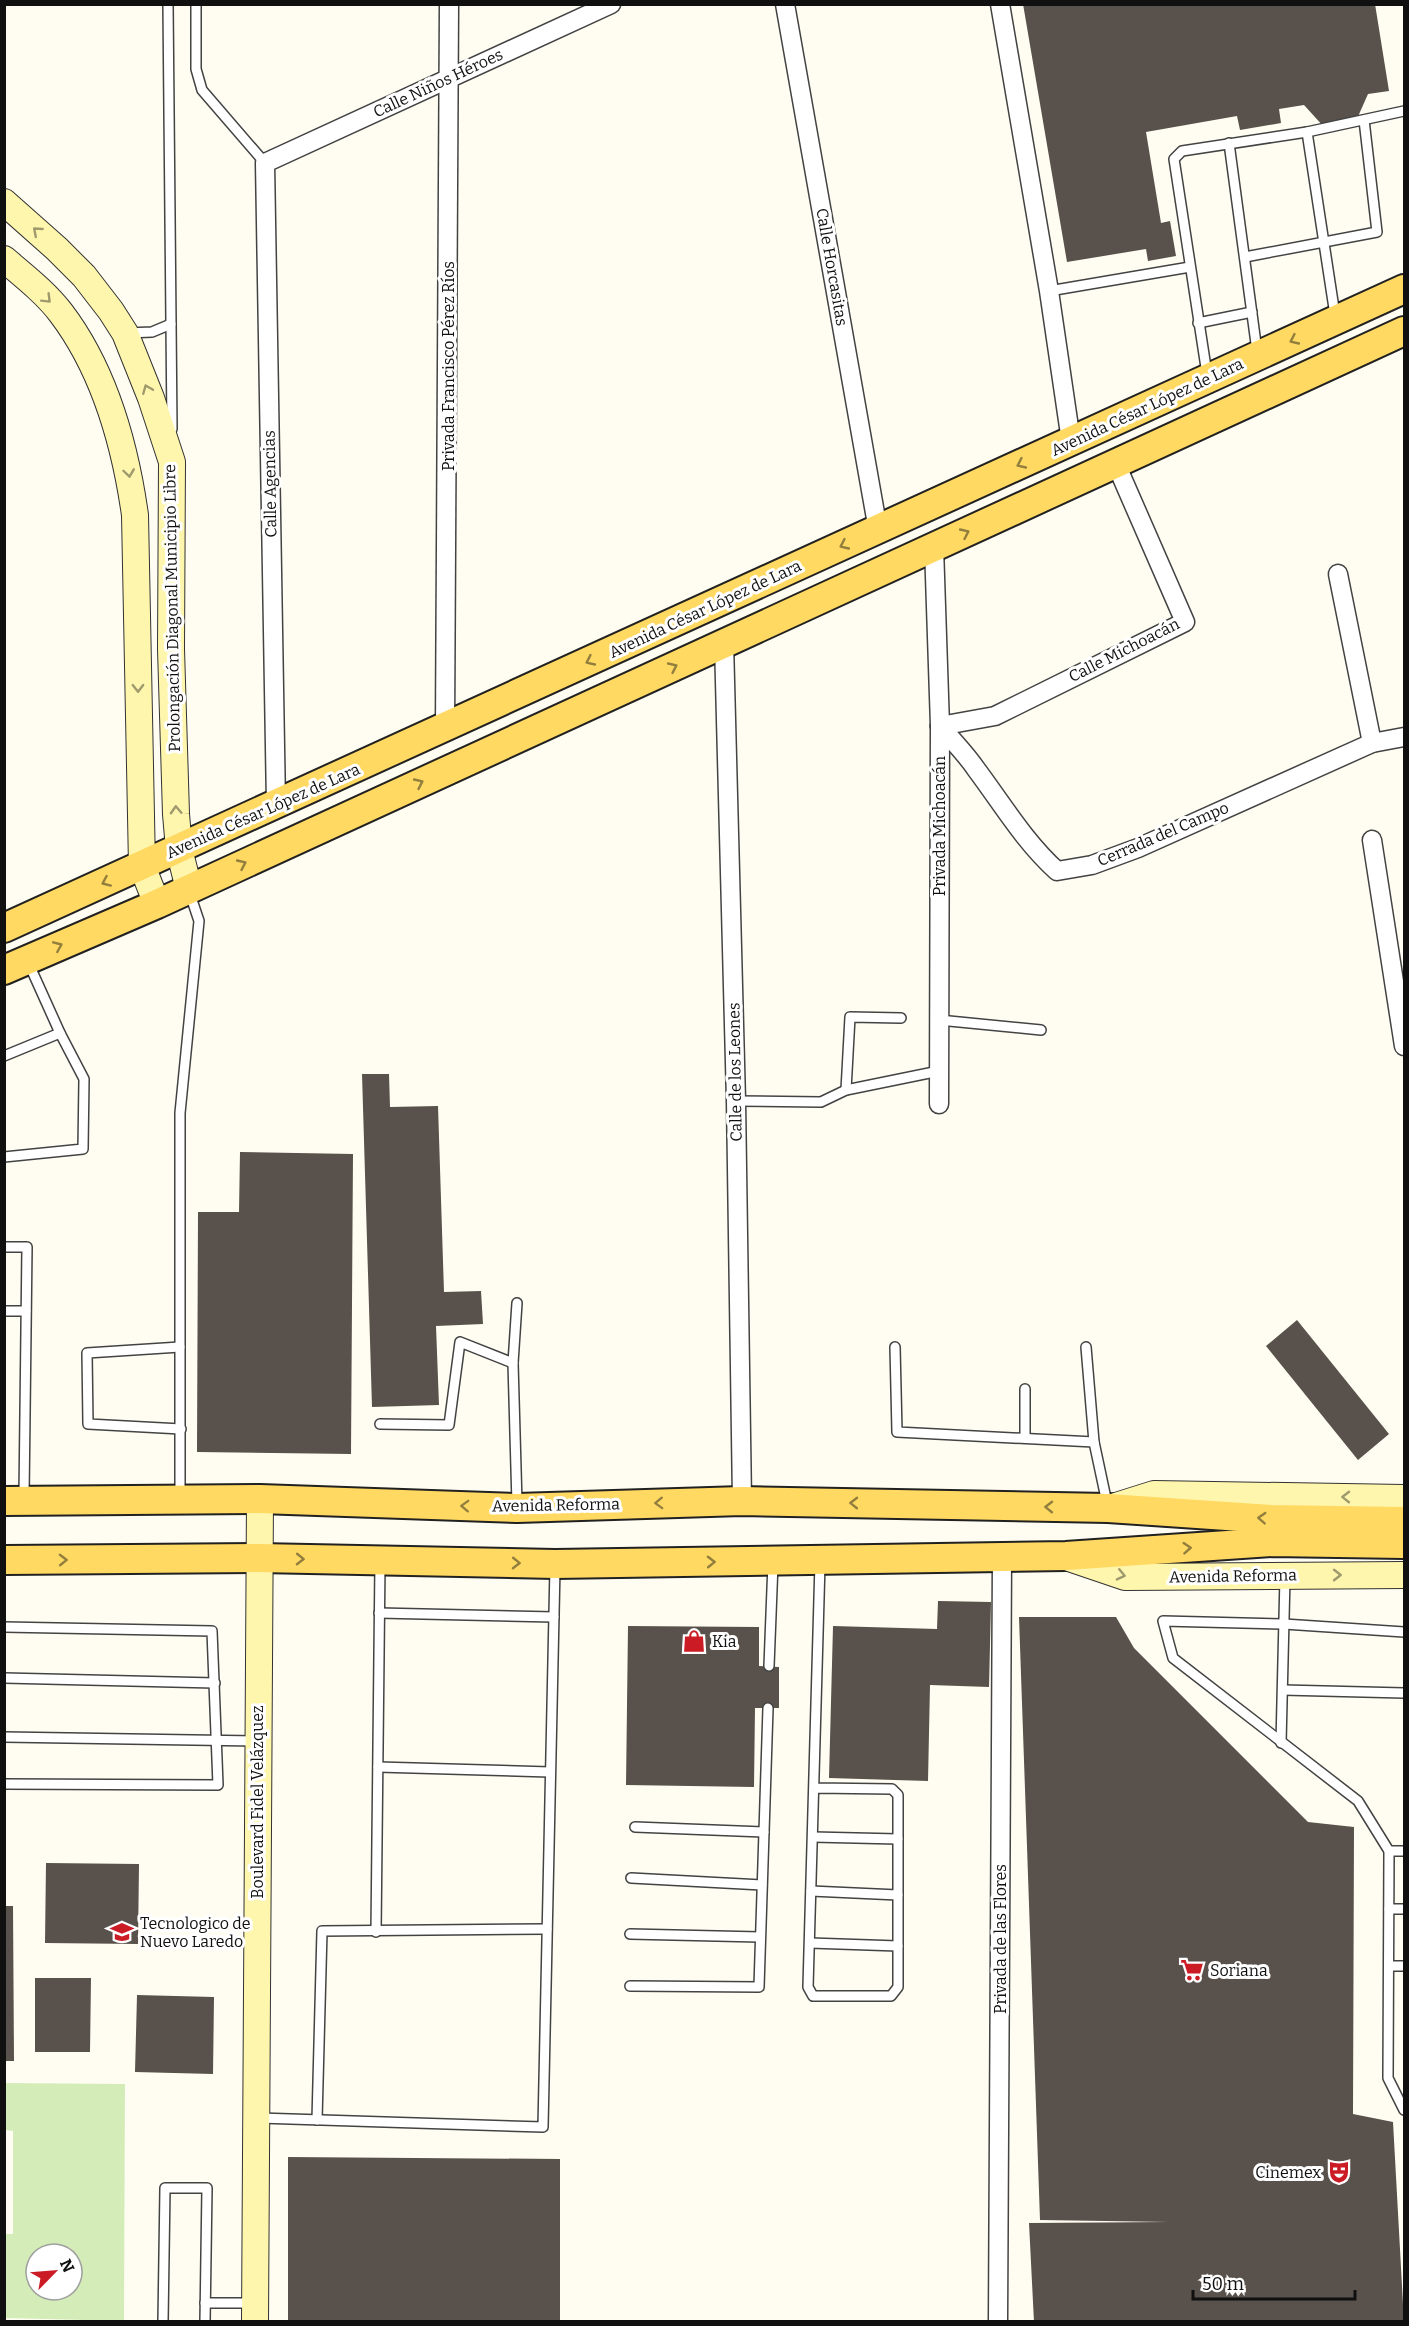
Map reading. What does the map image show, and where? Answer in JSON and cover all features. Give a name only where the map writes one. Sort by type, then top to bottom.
[{"type":"main road","name":"Avenida César López de Lara","points":[[4,928],[1404,289]]},
{"type":"main road","points":[[16,965],[157,904],[1404,331]]},
{"type":"main road","name":"Avenida Reforma","points":[[14,1502],[260,1499],[517,1508],[742,1501],[1108,1508],[1271,1519],[1404,1521]]},
{"type":"main road","name":"Avenida Reforma","points":[[4,1560],[259,1558],[555,1564],[1066,1556],[1272,1542],[1404,1544]]},
{"type":"street","name":"Privada Francisco Pérez Ríos","points":[[445,728],[449,4]]},
{"type":"street","name":"Calle Niños Héroes","points":[[265,163],[611,4]]},
{"type":"street","name":"Calle Horcasitas","points":[[785,4],[878,530]]},
{"type":"street","points":[[1000,4],[1049,291],[1071,441]]},
{"type":"street","name":"Calle Agencias","points":[[265,163],[276,805]]},
{"type":"street","name":"Prolongación Diagonal Municipio Libre","points":[[4,202],[84,276],[125,333],[151,398],[172,462],[171,649],[179,849],[189,889]]},
{"type":"street","points":[[4,259],[60,311],[79,339],[98,377],[128,463],[135,515],[142,866],[157,904]]},
{"type":"street","name":"Calle Michoacán","points":[[940,726],[995,716],[1185,622],[1116,464]]},
{"type":"street","name":"Privada Michoacán","points":[[934,547],[940,726],[939,1104]]},
{"type":"street","points":[[1338,574],[1372,743]]},
{"type":"street","name":"Calle de los Leones","points":[[724,643],[736,1101],[742,1501]]},
{"type":"street","points":[[137,646],[171,649]]},
{"type":"street","name":"Cerrada del Campo","points":[[940,726],[976,768],[1000,806],[1037,853],[1057,872],[1092,865],[1138,848],[1372,743],[1404,737]]},
{"type":"street","points":[[1372,840],[1404,1046]]},
{"type":"street","name":"Avenida Reforma","points":[[1108,1508],[1154,1494],[1404,1498]]},
{"type":"street","name":"Boulevard Fidel Velázquez","points":[[255,2312],[260,1499]]},
{"type":"street","name":"Avenida Reforma","points":[[1066,1556],[1125,1577],[1404,1575]]},
{"type":"street","name":"Privada de las Flores","points":[[998,2322],[1002,1557]]},
{"type":"lane","points":[[168,4],[172,462]]},
{"type":"lane","points":[[196,4],[196,69],[202,90],[265,163]]},
{"type":"lane","points":[[1208,379],[1174,159],[1182,151],[1306,132],[1404,111]]},
{"type":"lane","points":[[1245,257],[1377,232],[1364,120]]},
{"type":"lane","points":[[1306,132],[1336,321]]},
{"type":"lane","points":[[1229,143],[1258,356]]},
{"type":"lane","points":[[1049,291],[1190,267]]},
{"type":"lane","points":[[1198,323],[1252,312]]},
{"type":"lane","points":[[125,333],[152,332],[171,324]]},
{"type":"lane","points":[[180,1500],[180,1113],[200,921],[189,889]]},
{"type":"lane","points":[[4,1157],[83,1149],[84,1079],[60,1033],[16,965]]},
{"type":"lane","points":[[846,1090],[850,1017],[902,1018]]},
{"type":"lane","points":[[939,1020],[1041,1030]]},
{"type":"lane","points":[[4,1056],[60,1033]]},
{"type":"lane","points":[[736,1101],[821,1102],[846,1090],[939,1071]]},
{"type":"lane","points":[[4,1247],[27,1247],[26,1311],[14,1502]]},
{"type":"lane","points":[[517,1303],[513,1363],[517,1508]]},
{"type":"lane","points":[[4,1311],[26,1311]]},
{"type":"lane","points":[[380,1424],[450,1425],[460,1342],[513,1363]]},
{"type":"lane","points":[[180,1347],[87,1353],[88,1424],[181,1429]]},
{"type":"lane","points":[[895,1347],[897,1432],[1094,1442]]},
{"type":"lane","points":[[1086,1347],[1094,1442],[1108,1508]]},
{"type":"lane","points":[[1025,1389],[1025,1438]]},
{"type":"lane","points":[[815,1788],[892,1789],[898,1795],[898,1987],[891,1996],[813,1996],[808,1988],[820,1560]]},
{"type":"lane","points":[[376,1932],[380,1561]]},
{"type":"lane","points":[[769,1666],[773,1561]]},
{"type":"lane","points":[[256,2118],[543,2127],[555,1564]]},
{"type":"lane","points":[[1281,1743],[1285,1575]]},
{"type":"lane","points":[[379,1613],[554,1617]]},
{"type":"lane","points":[[1404,1632],[1284,1624],[1163,1622],[1173,1658],[1358,1801],[1389,1851],[1388,2078],[1404,2110]]},
{"type":"lane","points":[[4,1628],[212,1631],[218,1785],[4,1784]]},
{"type":"lane","points":[[4,1678],[214,1683]]},
{"type":"lane","points":[[1283,1690],[1404,1693]]},
{"type":"lane","points":[[630,1986],[759,1987],[768,1708]]},
{"type":"lane","points":[[4,1737],[258,1741]]},
{"type":"lane","points":[[378,1767],[550,1772]]},
{"type":"lane","points":[[635,1827],[764,1832]]},
{"type":"lane","points":[[813,1837],[898,1839]]},
{"type":"lane","points":[[1389,1851],[1404,1851]]},
{"type":"lane","points":[[631,1878],[762,1885]]},
{"type":"lane","points":[[811,1891],[898,1895]]},
{"type":"lane","points":[[1389,1909],[1404,1909]]},
{"type":"lane","points":[[317,2120],[322,1931],[547,1929]]},
{"type":"lane","points":[[630,1935],[760,1936]]},
{"type":"lane","points":[[810,1943],[898,1946]]},
{"type":"lane","points":[[1390,1966],[1404,1966]]},
{"type":"lane","points":[[163,2322],[165,2188],[207,2188],[205,2322]]},
{"type":"lane","points":[[205,2303],[255,2312]]},
{"type":"green space","points":[[5,2083],[125,2084],[124,2321],[5,2318],[5,2234],[13,2234],[13,2131],[5,2130]]},
{"type":"building","points":[[1023,4],[1375,4],[1389,91],[1368,94],[1356,121],[1324,127],[1304,105],[1279,109],[1281,123],[1240,130],[1237,116],[1146,132],[1161,223],[1170,221],[1176,256],[1148,261],[1146,249],[1067,262]]},
{"type":"building","points":[[362,1074],[389,1074],[390,1107],[438,1106],[444,1292],[481,1291],[483,1324],[436,1326],[439,1405],[372,1407]]},
{"type":"building","points":[[240,1152],[353,1154],[351,1454],[197,1452],[198,1212],[239,1212]]},
{"type":"building","points":[[1297,1320],[1389,1434],[1358,1460],[1266,1346]]},
{"type":"building","points":[[938,1601],[991,1602],[989,1687],[930,1685],[928,1781],[829,1778],[833,1626],[937,1629]]},
{"type":"building","name":"Soriana","points":[[1019,1617],[1116,1617],[1134,1648],[1308,1822],[1354,1827],[1353,2114],[1393,2122],[1404,2322],[1034,2322],[1029,2223],[1169,2222],[1040,2220]]},
{"type":"building","points":[[628,1626],[759,1627],[759,1666],[779,1667],[779,1708],[755,1708],[754,1787],[626,1785]]},
{"type":"building","points":[[46,1863],[139,1864],[138,1944],[45,1943]]},
{"type":"building","points":[[5,1906],[13,1906],[14,2061],[5,2061]]},
{"type":"building","points":[[35,1978],[91,1978],[90,2052],[35,2052]]},
{"type":"building","points":[[137,1995],[214,1997],[213,2074],[135,2072]]},
{"type":"building","points":[[288,2157],[560,2159],[560,2322],[288,2322]]},
{"type":"place","name":"Kia","points":[[694,1641]]},
{"type":"place","name":"Tecnologico de Nuevo Laredo","points":[[122,1932]]},
{"type":"place","name":"Soriana","points":[[1192,1970]]},
{"type":"place","name":"Cinemex","points":[[1339,2172]]}]
